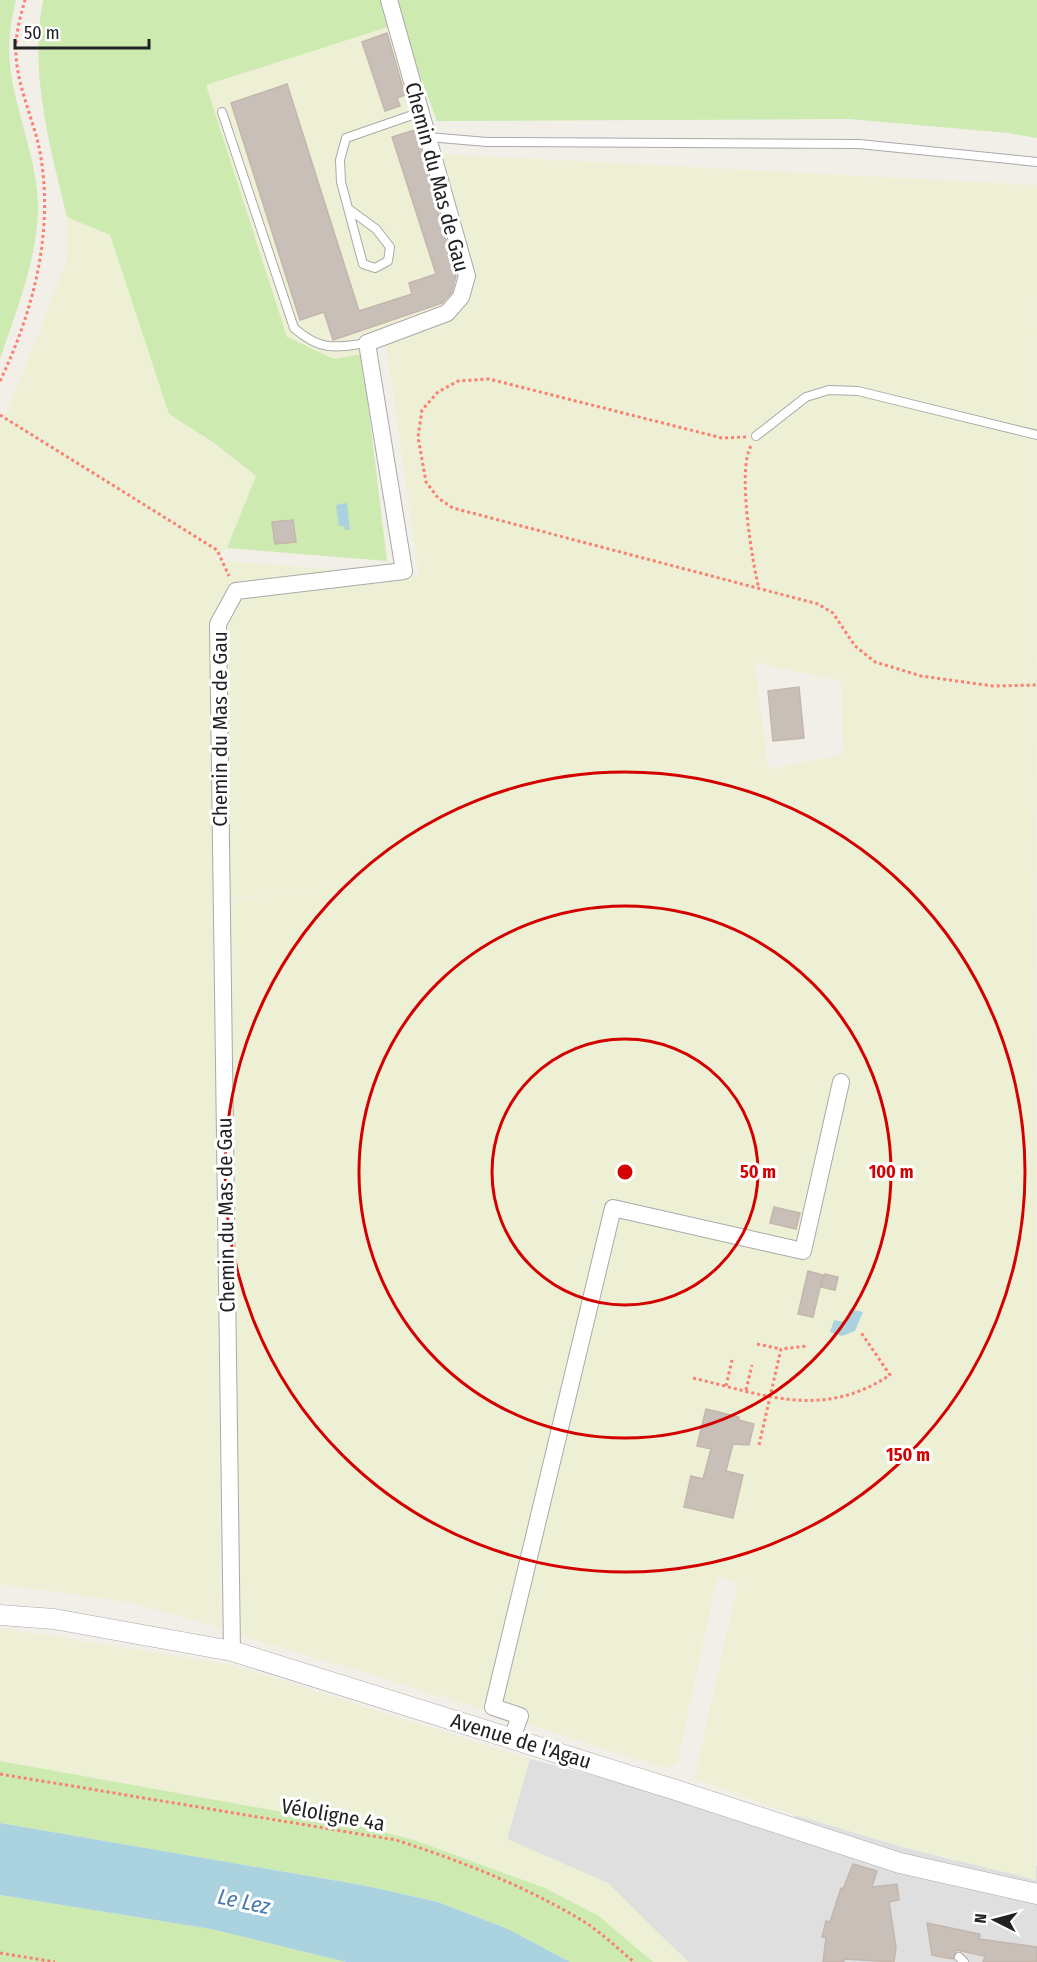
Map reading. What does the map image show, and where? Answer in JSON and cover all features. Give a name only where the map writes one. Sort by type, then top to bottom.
[{"type":"street","name":"Chemin du Mas de Gau","points":[[367,343],[447,313],[461,297],[467,276],[389,0]]},
{"type":"street","points":[[236,591],[404,571],[367,343]]},
{"type":"street","name":"Chemin du Mas de Gau","points":[[232,1651],[218,624],[236,591]]},
{"type":"street","points":[[512,1738],[520,1716],[494,1707],[613,1208],[803,1251],[841,1082]]},
{"type":"street","name":"Avenue de l'Agau","points":[[0,1615],[54,1619],[232,1651],[900,1863],[1037,1894]]},
{"type":"lane","points":[[222,112],[294,328],[311,343],[334,348],[367,343]]},
{"type":"lane","points":[[350,210],[376,229],[390,247],[388,261],[375,268],[363,264],[341,182],[340,160],[346,138],[421,112]]},
{"type":"lane","points":[[428,137],[487,142],[859,144],[1037,162]]},
{"type":"lane","points":[[756,436],[806,397],[829,390],[858,391],[1037,435]]},
{"type":"path","points":[[0,381],[15,350],[24,323],[46,231],[39,147],[16,54],[19,21],[25,0]]},
{"type":"path","points":[[756,436],[722,438],[489,379],[458,381],[438,392],[422,410],[418,437],[426,482],[438,498],[453,508],[818,604],[833,613],[855,646],[875,662],[931,678],[993,687],[1037,685]]},
{"type":"path","points":[[0,415],[217,550],[236,591]]},
{"type":"path","points":[[756,436],[747,453],[747,493],[751,559],[759,589]]},
{"type":"path","points":[[693,1378],[771,1396],[810,1402],[855,1395],[890,1375],[860,1331]]},
{"type":"path","points":[[757,1344],[781,1349],[807,1346]]},
{"type":"path","points":[[759,1445],[781,1349]]},
{"type":"path","points":[[726,1386],[732,1360]]},
{"type":"path","points":[[746,1390],[752,1365]]},
{"type":"path","name":"Véloligne 4a","points":[[0,1774],[396,1840],[440,1854],[519,1886],[585,1922],[634,1962]]},
{"type":"path","points":[[0,1953],[55,1962]]},
{"type":"shaded area","points":[[530,1759],[791,1827],[795,1815],[952,1860],[1037,1866],[1037,1962],[688,1962],[608,1884],[507,1839]]},
{"type":"green space","points":[[0,0],[16,0],[9,54],[14,90],[32,159],[38,212],[29,268],[0,359]]},
{"type":"green space","points":[[43,0],[381,0],[391,26],[206,85],[287,337],[334,359],[362,354],[387,561],[227,548],[256,476],[214,443],[169,414],[110,235],[67,217],[43,110],[38,55]]},
{"type":"green space","points":[[392,0],[1037,0],[1037,138],[1008,133],[849,119],[437,121]]},
{"type":"green space","points":[[391,26],[439,154],[1037,185],[1036,1880],[902,1847],[795,1815],[694,1779],[738,1582],[717,1577],[678,1761],[668,1769],[399,1683],[238,1635],[223,901],[350,885],[213,901],[221,1628],[133,1603],[0,1584],[0,421],[4,418],[36,341],[67,258],[67,217],[110,235],[169,414],[214,443],[256,476],[227,548],[213,560],[419,576],[386,345],[362,354],[334,359],[287,338],[205,84]],"holes":[[[755,663],[841,681],[843,754],[768,769]]]},
{"type":"green space","points":[[0,1628],[233,1665],[530,1759],[507,1839],[608,1883],[688,1962],[653,1962],[636,1947],[545,1888],[414,1840],[355,1825],[0,1761]]},
{"type":"green space","points":[[0,1761],[355,1825],[414,1840],[545,1888],[599,1916],[653,1962],[570,1962],[508,1929],[438,1902],[367,1886],[0,1823]]},
{"type":"green space","points":[[0,1895],[211,1929],[346,1962],[0,1962]]},
{"type":"water","points":[[347,503],[350,530],[339,526],[336,505]]},
{"type":"water","points":[[850,1309],[863,1312],[855,1331],[842,1336],[830,1332],[834,1320],[845,1322]]},
{"type":"water","name":"Le Lez","points":[[0,1823],[367,1886],[438,1902],[508,1929],[570,1962],[346,1962],[211,1929],[0,1895]]},
{"type":"building","points":[[387,33],[405,95],[397,98],[400,106],[385,111],[362,42]]},
{"type":"building","points":[[287,84],[359,311],[412,294],[409,283],[436,274],[392,137],[415,130],[456,276],[452,292],[442,303],[333,340],[324,312],[300,320],[231,103]]},
{"type":"building","points":[[293,520],[296,542],[275,544],[272,522]]},
{"type":"building","points":[[799,687],[804,738],[773,741],[768,691]]},
{"type":"building","points":[[774,1207],[800,1213],[796,1229],[770,1223]]},
{"type":"building","points":[[808,1271],[823,1275],[813,1317],[798,1314]]},
{"type":"building","points":[[825,1274],[838,1277],[835,1290],[821,1287]]},
{"type":"building","points":[[706,1409],[739,1417],[739,1420],[754,1424],[749,1445],[733,1444],[726,1471],[743,1475],[733,1518],[684,1507],[691,1476],[703,1479],[711,1449],[697,1446]]},
{"type":"building","points":[[853,1864],[877,1871],[872,1887],[897,1884],[899,1900],[889,1902],[896,1947],[894,1962],[844,1959],[844,1962],[823,1962],[826,1938],[822,1937],[826,1921],[830,1922],[841,1888],[843,1889]]},
{"type":"building","points":[[927,1923],[980,1934],[979,1939],[1037,1947],[1037,1962],[983,1962],[985,1956],[956,1950],[953,1959],[932,1955]]}]
